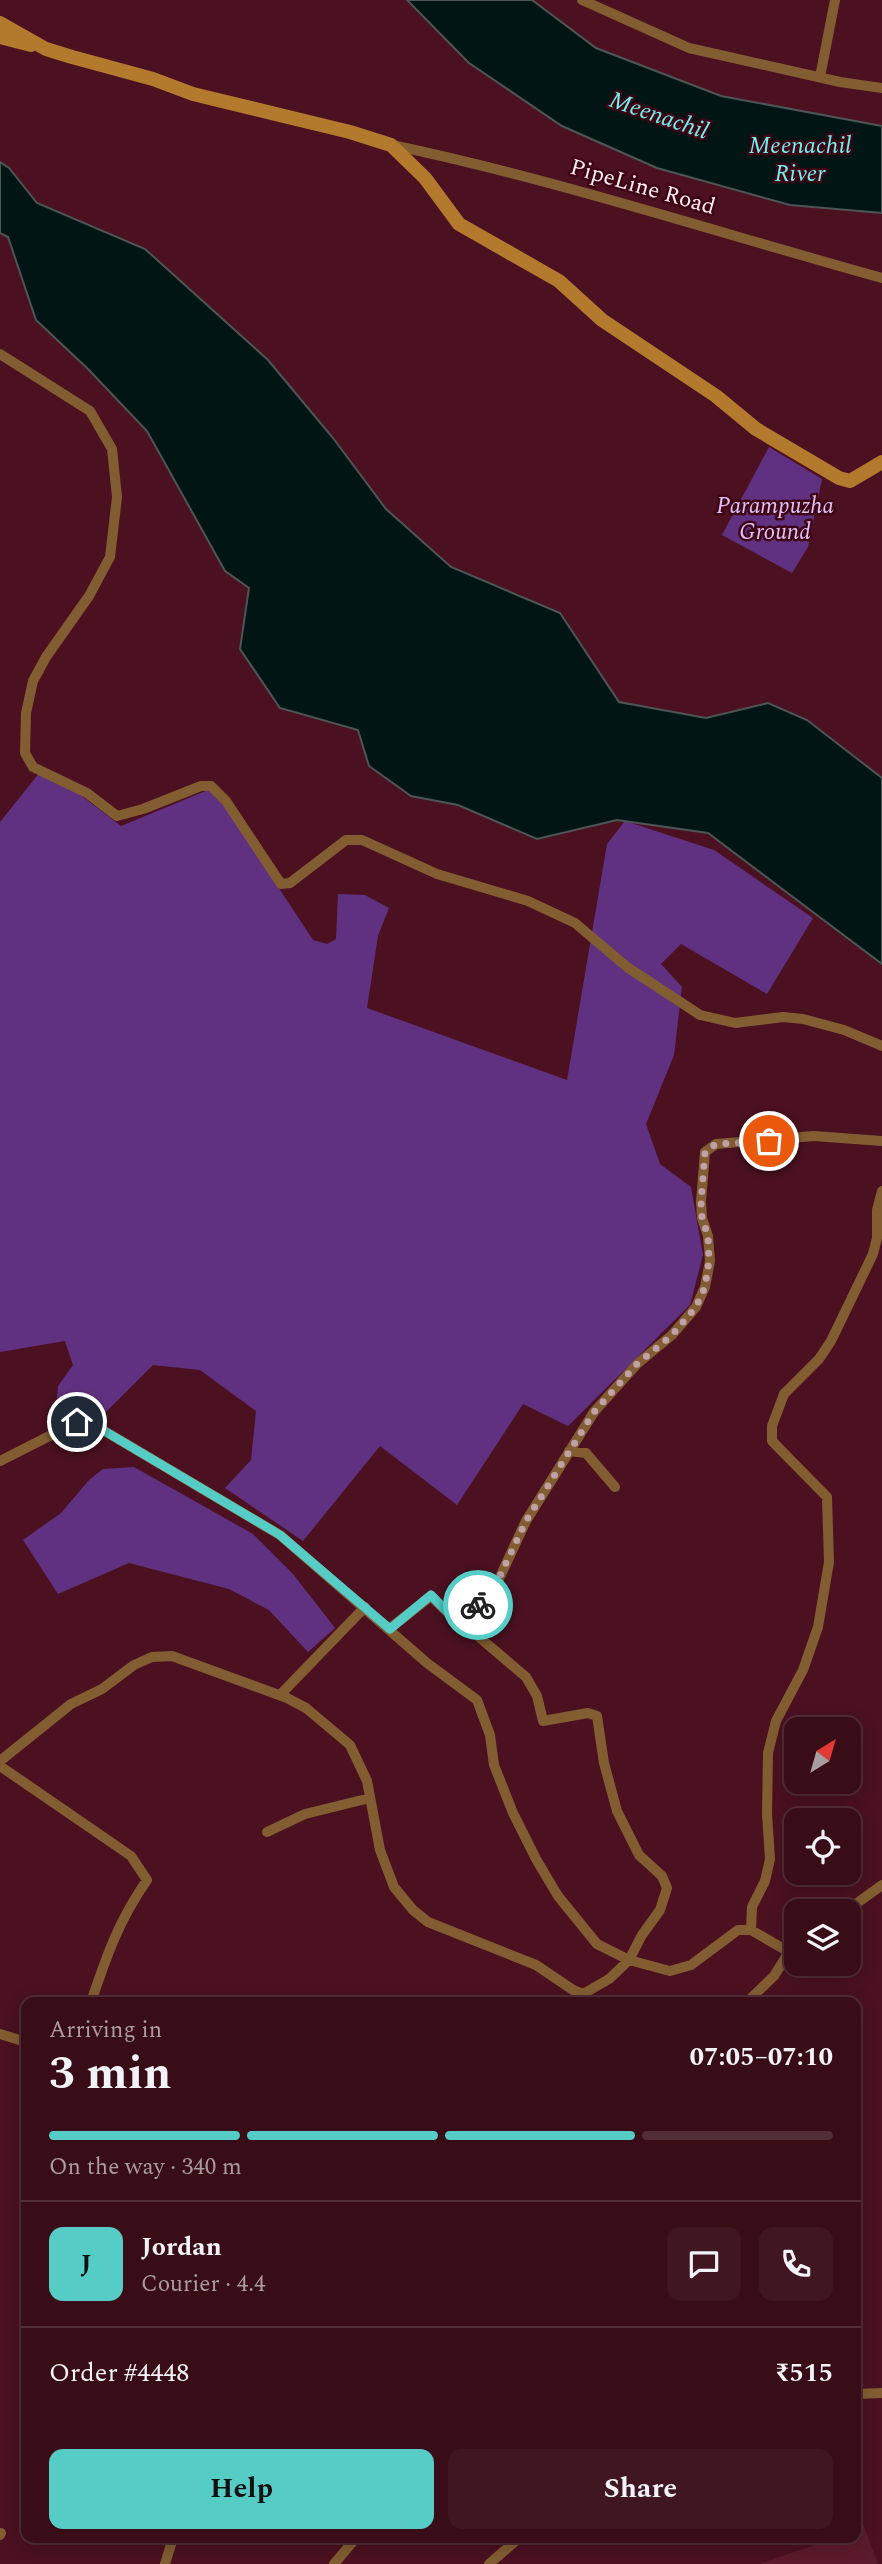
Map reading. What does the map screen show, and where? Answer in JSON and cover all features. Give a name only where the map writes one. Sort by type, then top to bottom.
[{"type":"main road","points":[[0,23],[46,49]]},
{"type":"main road","points":[[0,37],[142,76],[193,94],[350,132],[391,145],[425,178],[459,224],[559,281],[602,320],[716,396],[756,429],[839,478],[850,481],[882,462]]},
{"type":"street","points":[[582,0],[689,48],[882,89]]},
{"type":"street","points":[[820,77],[835,0]]},
{"type":"street","name":"PipeLine Road","points":[[391,145],[455,158],[557,185],[882,278]]},
{"type":"street","points":[[0,354],[90,411],[112,449],[117,497],[110,557],[89,596],[46,657],[33,681],[26,713],[25,753],[33,767],[87,793],[117,816],[143,809],[201,786],[211,786],[226,801],[281,884],[290,883],[346,840],[362,840],[437,874],[528,901],[575,923],[627,967],[699,1015],[735,1023],[783,1017],[803,1019],[844,1030],[882,1046]]},
{"type":"street","points":[[461,1626],[499,1578],[526,1521],[581,1430],[605,1398],[637,1364],[685,1323],[696,1307],[705,1287],[709,1261],[708,1236],[702,1218],[701,1202],[705,1152],[716,1144],[814,1136],[882,1141]]},
{"type":"street","points":[[751,1930],[752,1907],[765,1881],[769,1859],[768,1753],[776,1721],[803,1670],[818,1627],[829,1562],[827,1497],[772,1441],[772,1426],[784,1394],[819,1359],[838,1329],[845,1309],[873,1254],[877,1238],[877,1210],[882,1191]]},
{"type":"street","points":[[0,1461],[77,1422],[91,1423],[280,1535],[427,1663],[477,1700],[490,1734],[494,1765],[513,1814],[558,1896],[597,1944],[629,1960],[670,1971],[691,1965],[738,1930],[751,1930],[784,1945]]},
{"type":"street","points":[[569,1451],[586,1453],[615,1487]]},
{"type":"street","points":[[93,1997],[106,1955],[126,1909],[147,1880],[131,1856],[0,1763],[71,1704],[102,1689],[134,1665],[152,1657],[172,1656],[280,1695],[306,1708],[344,1738],[367,1781],[380,1850],[394,1887],[413,1910],[428,1922],[536,1965],[583,1994],[608,1979],[629,1960],[642,1935],[660,1910],[667,1888],[662,1876],[639,1855],[617,1811],[604,1763],[597,1716],[588,1713],[542,1721],[537,1696],[526,1677],[473,1632],[461,1626],[431,1595],[390,1629]]},
{"type":"street","points":[[280,1695],[365,1607]]},
{"type":"street","points":[[267,1832],[305,1814],[370,1798]]},
{"type":"street","points":[[861,1900],[882,1885]]},
{"type":"street","points":[[752,1997],[774,1976],[784,1962]]},
{"type":"street","points":[[0,2034],[21,2040]]},
{"type":"street","points":[[861,2394],[882,2393]]},
{"type":"street","points":[[165,2564],[171,2543]]},
{"type":"street","points":[[334,2564],[352,2543]]},
{"type":"street","points":[[489,2564],[513,2543]]},
{"type":"shaded area","points":[[864,2526],[878,2564],[760,2564],[820,2543],[861,2543],[861,2527]]},
{"type":"green space","name":"Parampuzha Ground","points":[[769,447],[822,479],[808,547],[792,573],[722,535]]},
{"type":"green space","points":[[44,767],[121,826],[213,788],[313,940],[327,944],[336,939],[338,894],[365,895],[389,908],[378,936],[367,1008],[567,1080],[607,844],[625,821],[714,850],[813,918],[767,994],[681,944],[661,964],[682,987],[674,1055],[646,1124],[660,1164],[691,1187],[703,1255],[690,1305],[568,1426],[523,1404],[457,1505],[380,1446],[303,1541],[225,1488],[251,1460],[256,1411],[200,1370],[153,1365],[103,1415],[56,1407],[58,1386],[73,1365],[65,1341],[0,1352],[0,822]]},
{"type":"green space","points":[[134,1467],[253,1534],[293,1574],[335,1628],[308,1652],[269,1610],[229,1589],[129,1563],[58,1594],[23,1540],[61,1513],[89,1480],[103,1469]]},
{"type":"water","name":"Meenachil River","points":[[407,0],[532,0],[596,48],[721,96],[882,126],[882,213],[790,205],[657,168],[562,126],[469,63]]},
{"type":"water","points":[[0,162],[9,168],[37,203],[145,249],[268,360],[333,438],[386,509],[451,567],[560,613],[619,702],[706,718],[768,703],[807,720],[882,778],[882,964],[708,833],[617,820],[537,839],[458,805],[411,796],[369,766],[358,730],[280,708],[240,649],[249,588],[225,571],[147,431],[88,369],[36,320],[8,237],[0,233]]},
{"type":"way so far","points":[[478,1605],[499,1578],[526,1521],[594,1412],[637,1364],[685,1323],[696,1307],[705,1287],[709,1261],[708,1236],[702,1218],[701,1202],[705,1152],[716,1144],[769,1141]]},
{"type":"route","points":[[77,1422],[91,1423],[280,1535],[390,1629],[431,1595],[461,1626],[478,1605]]},
{"type":"water label","name":"Meenachil","points":[[659,115]]}]
